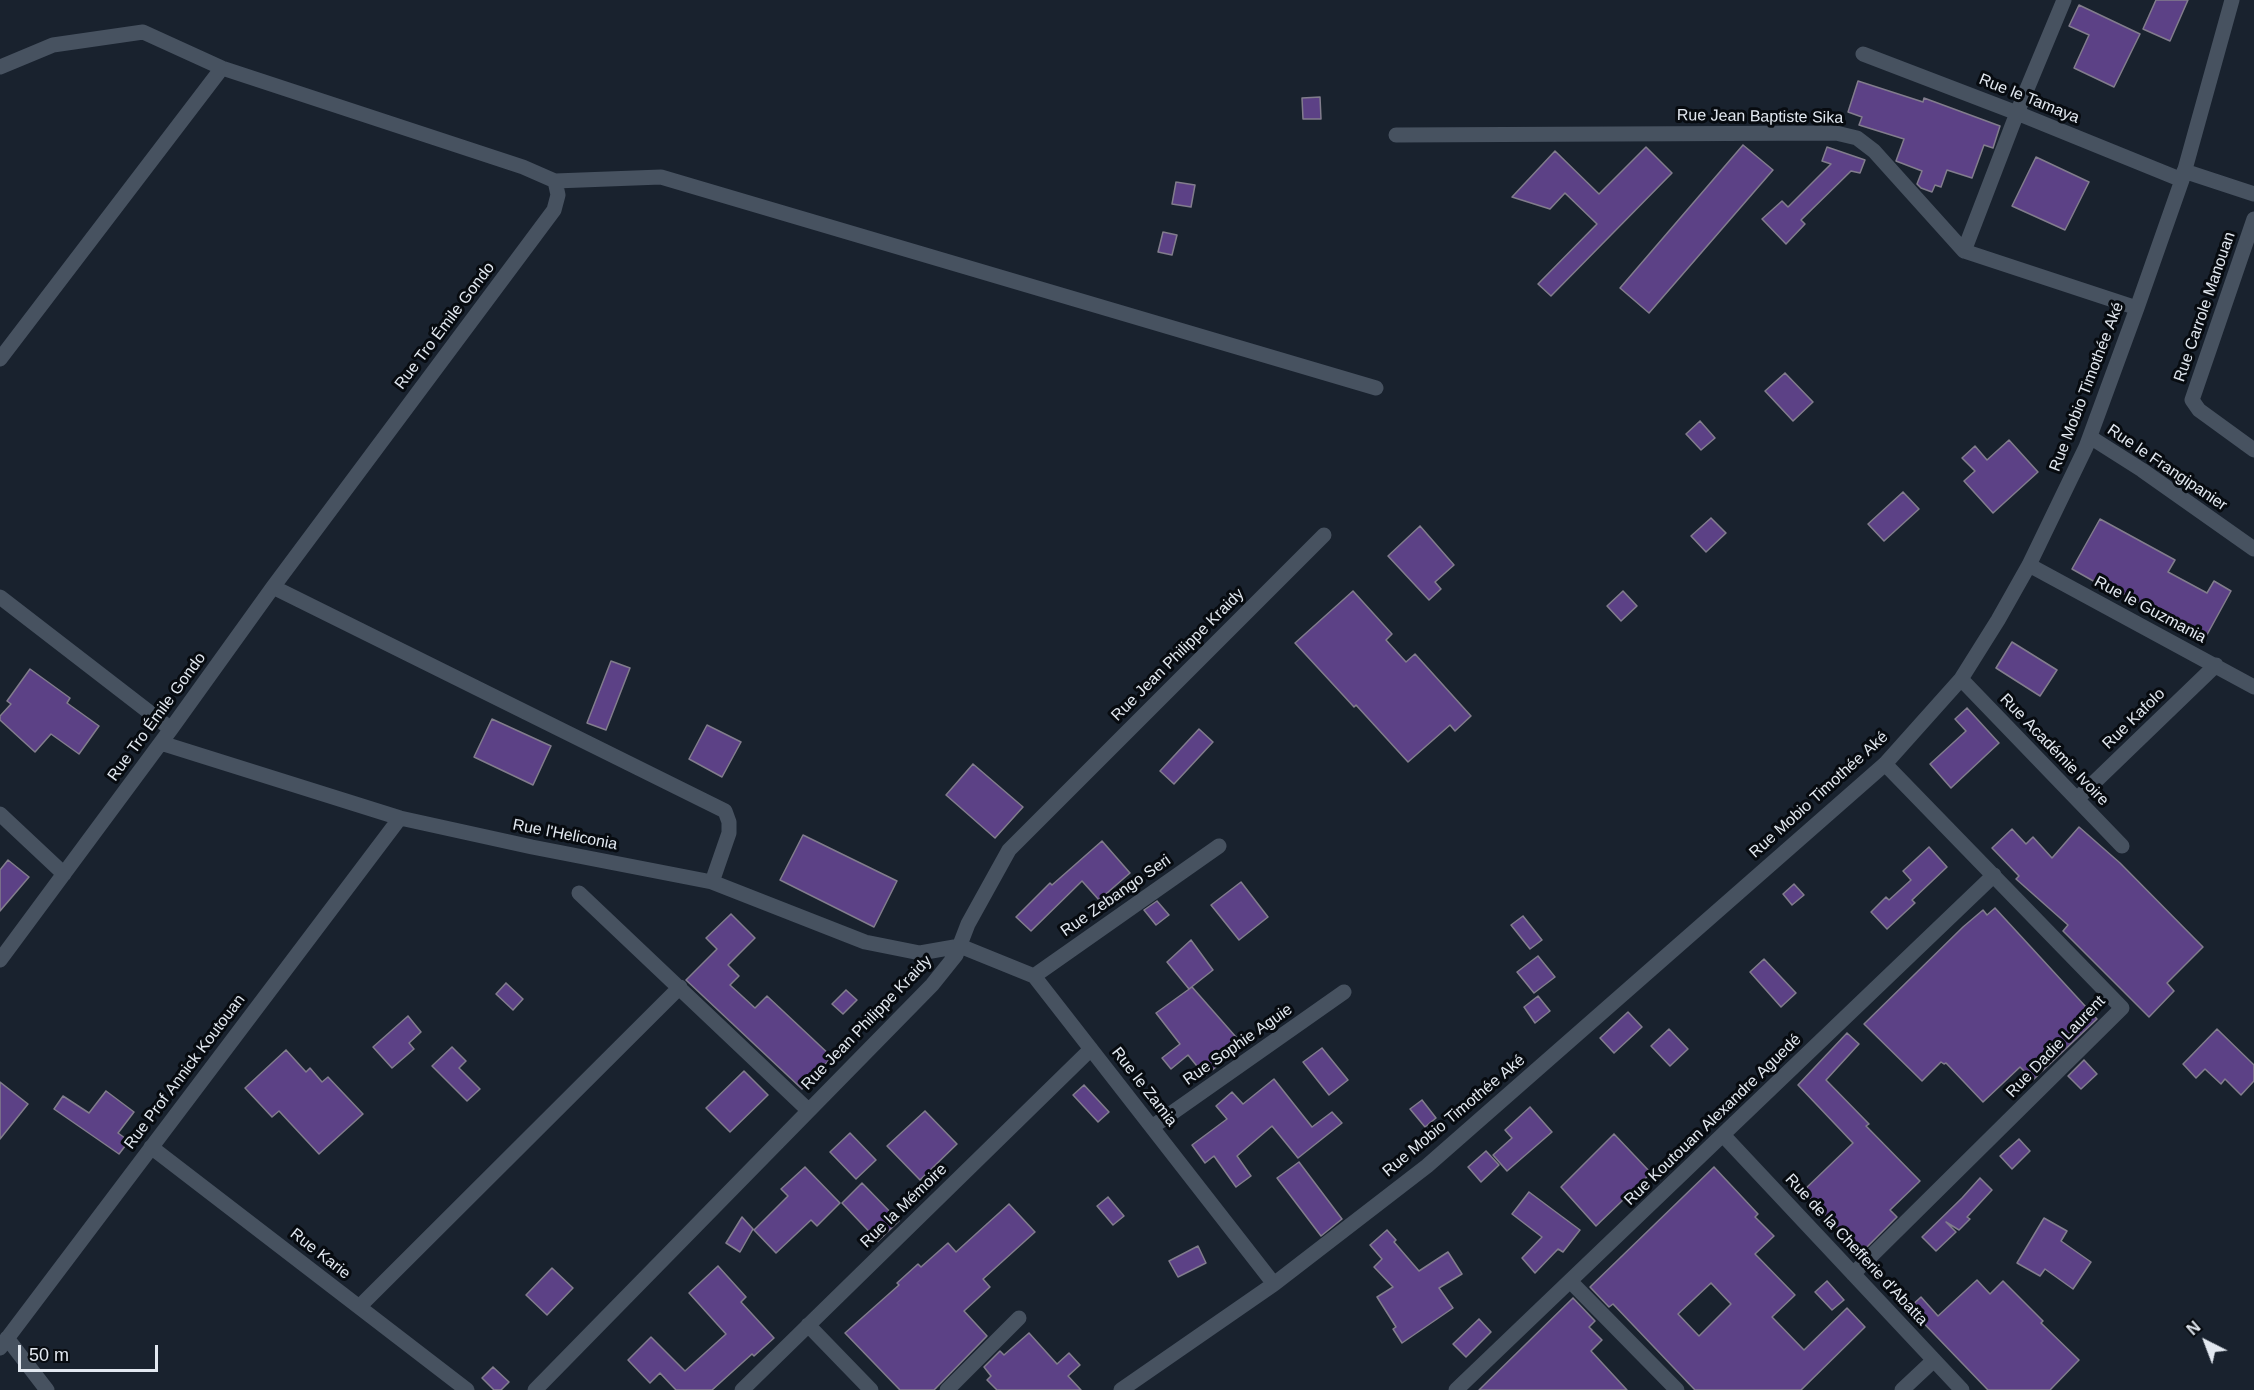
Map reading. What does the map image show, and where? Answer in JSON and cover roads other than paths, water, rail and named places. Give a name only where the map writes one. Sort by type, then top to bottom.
[{"type":"street","points":[[1964,251],[2017,113],[2064,0]]},
{"type":"street","name":"Rue Mobio Timothée Aké","points":[[1121,1390],[1274,1284],[1427,1166],[1885,764],[1961,679],[2029,565],[2090,436],[2183,176],[2232,0]]},
{"type":"street","points":[[0,67],[53,45],[143,32],[222,68],[523,167],[555,181],[661,177],[1376,388]]},
{"type":"street","name":"Rue le Tamaya","points":[[1863,54],[2183,176],[2254,194]]},
{"type":"street","points":[[0,358],[222,68]]},
{"type":"street","name":"Rue Jean Baptiste Sika","points":[[1396,135],[1836,133],[1857,138],[1874,152],[1964,251],[2137,308]]},
{"type":"street","name":"Rue Tro Émile Gondo","points":[[0,960],[161,743],[273,586],[554,210],[558,195],[555,181]]},
{"type":"street","name":"Rue Carrole Manouan","points":[[2254,219],[2192,400],[2199,410],[2254,450]]},
{"type":"street","name":"Rue le Frangipanier","points":[[2090,436],[2254,549]]},
{"type":"street","name":"Rue Jean Philippe Kraidy","points":[[535,1390],[932,985],[956,955],[968,924],[1009,850],[1324,535]]},
{"type":"street","name":"Rue le Guzmania","points":[[2029,565],[2254,687]]},
{"type":"street","points":[[273,586],[725,811],[729,822],[729,833],[712,882]]},
{"type":"street","points":[[0,597],[171,729]]},
{"type":"street","name":"Rue Kafolo","points":[[2077,799],[2216,665]]},
{"type":"street","name":"Rue Académie Ivoire","points":[[1961,679],[2122,846]]},
{"type":"street","name":"Rue l'Heliconia","points":[[161,743],[399,818],[712,882],[865,942],[920,953],[960,946]]},
{"type":"street","name":"Rue Dadie Laurent","points":[[1853,1274],[2122,1008],[1885,764]]},
{"type":"street","points":[[0,814],[64,874]]},
{"type":"street","name":"Rue Prof Annick Koutouan","points":[[4,1343],[399,818]]},
{"type":"street","name":"Rue Zebango Seri","points":[[1034,976],[1219,846]]},
{"type":"street","name":"Rue Koutouan Alexandre Aguedé","points":[[1456,1390],[1994,875]]},
{"type":"street","points":[[579,893],[808,1110]]},
{"type":"street","points":[[960,946],[1034,976]]},
{"type":"street","name":"Rue le Zamia","points":[[1034,976],[1274,1284]]},
{"type":"street","points":[[359,1307],[680,987]]},
{"type":"street","name":"Rue Sophie Aguie","points":[[1152,1127],[1344,992]]},
{"type":"street","name":"Rue la Mémoire","points":[[742,1390],[1091,1050]]},
{"type":"street","name":"Rue de la Chefferie d'Abatta","points":[[1723,1135],[1962,1390]]},
{"type":"street","name":"Rue Karie","points":[[152,1147],[467,1390]]},
{"type":"street","points":[[1570,1281],[1677,1390]]},
{"type":"street","points":[[947,1390],[1019,1318]]},
{"type":"street","points":[[808,1325],[871,1390]]},
{"type":"street","points":[[4,1343],[47,1390]]},
{"type":"street","points":[[1902,1390],[1934,1360]]}]
